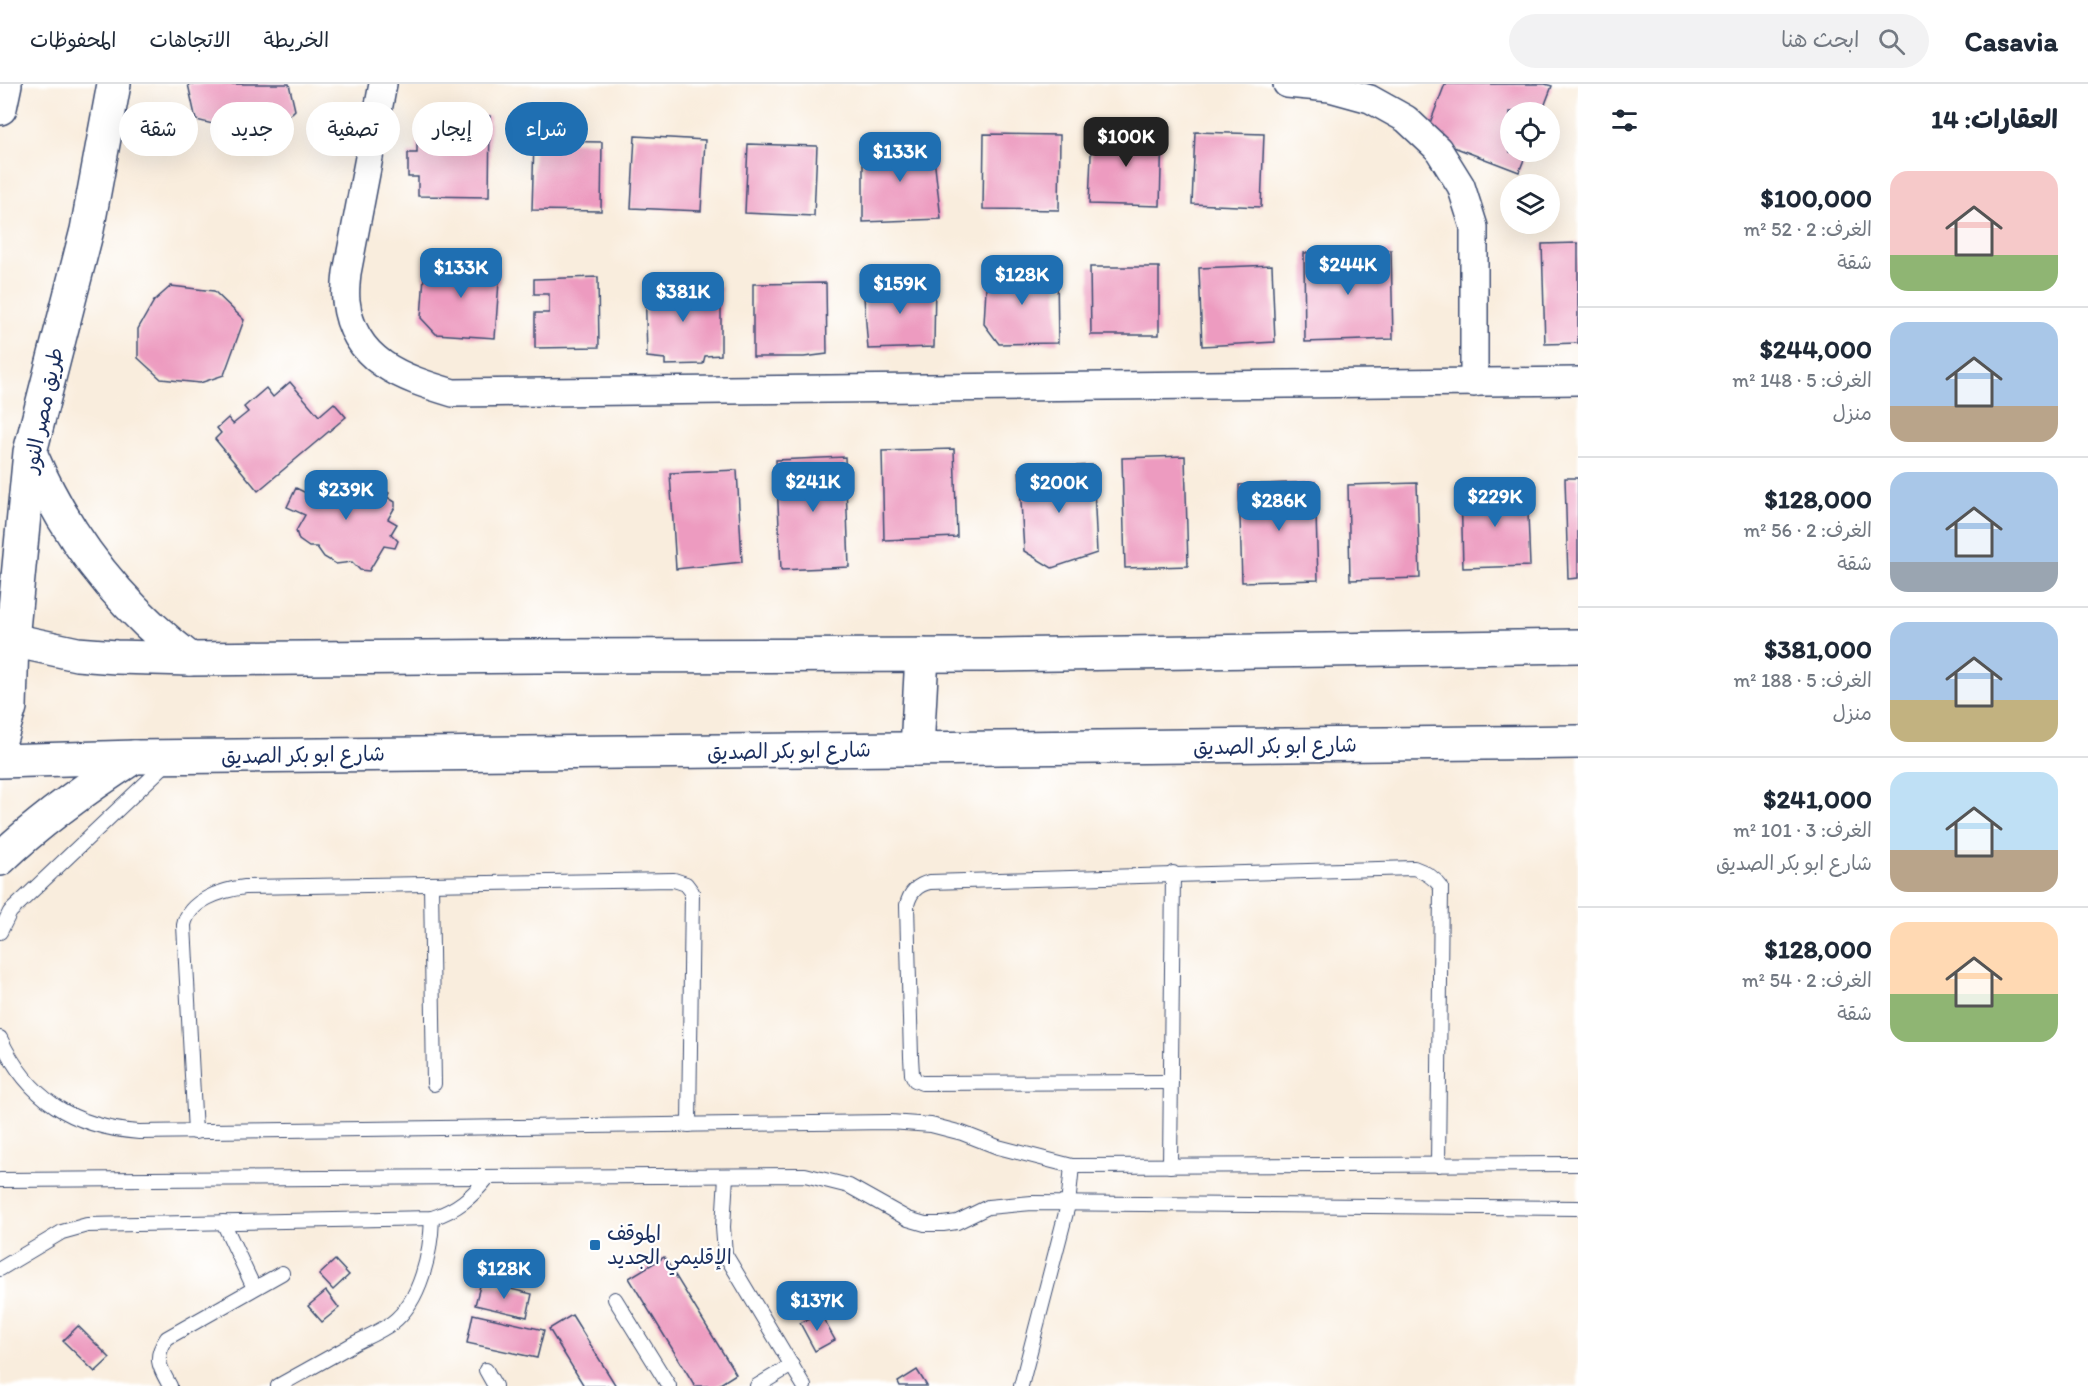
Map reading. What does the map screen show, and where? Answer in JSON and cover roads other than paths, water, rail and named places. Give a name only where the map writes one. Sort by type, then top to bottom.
[{"type":"main road","points":[[0,108],[4,84]]},
{"type":"main road","name":"طريق مصر النور","points":[[0,740],[10,706],[12,640],[30,452],[87,230],[114,84]]},
{"type":"main road","points":[[30,452],[46,491],[70,531],[98,569],[162,638],[190,659]]},
{"type":"main road","points":[[12,640],[77,654],[190,659],[922,655],[1578,646]]},
{"type":"main road","points":[[917,750],[922,655]]},
{"type":"main road","name":"شارع ابو بكر الصديق","points":[[0,760],[1578,742]]},
{"type":"main road","points":[[0,859],[60,807],[135,757]]},
{"type":"street","points":[[383,84],[347,273],[346,301],[354,328],[369,352],[390,371],[416,382],[453,393],[1578,381]]},
{"type":"street","points":[[1287,84],[1330,88],[1370,99],[1406,119],[1438,149],[1461,186],[1474,227],[1474,382]]},
{"type":"lane","points":[[0,932],[10,912],[173,757]]},
{"type":"lane","points":[[1171,1082],[922,1083],[915,1080],[912,1066],[907,905],[913,891],[923,883],[930,882],[1414,867],[1423,871],[1437,881],[1441,888],[1438,1165]]},
{"type":"lane","points":[[1170,1166],[1173,873]]},
{"type":"lane","points":[[195,1132],[184,925],[185,917],[190,911],[221,891],[245,887],[674,880],[686,884],[692,892],[689,1125]]},
{"type":"lane","points":[[431,884],[435,1084]]},
{"type":"lane","points":[[0,1038],[11,1061],[27,1082],[45,1099],[89,1124],[114,1130],[139,1132],[911,1123],[947,1129],[1007,1150],[1072,1166],[1578,1164]]},
{"type":"lane","points":[[1021,1386],[1068,1205],[1072,1166]]},
{"type":"lane","points":[[0,1180],[805,1175],[849,1186],[908,1219],[925,1224],[957,1222],[988,1208],[1008,1204],[1578,1208]]},
{"type":"lane","points":[[726,1176],[723,1227],[725,1254],[804,1386]]},
{"type":"lane","points":[[0,1269],[62,1232],[87,1225],[432,1218],[462,1205],[472,1197],[488,1177]]},
{"type":"lane","points":[[278,1386],[392,1323],[410,1300],[428,1261],[432,1239],[432,1218]]},
{"type":"lane","points":[[223,1222],[254,1288]]},
{"type":"lane","points":[[170,1386],[158,1364],[159,1353],[167,1338],[282,1273]]},
{"type":"lane","points":[[615,1299],[669,1386]]},
{"type":"lane","points":[[756,1386],[792,1365]]},
{"type":"lane","points":[[486,1370],[495,1386]]},
{"type":"place","name":"الموقف الإقليمي الجديد","points":[[595,1245]]}]
